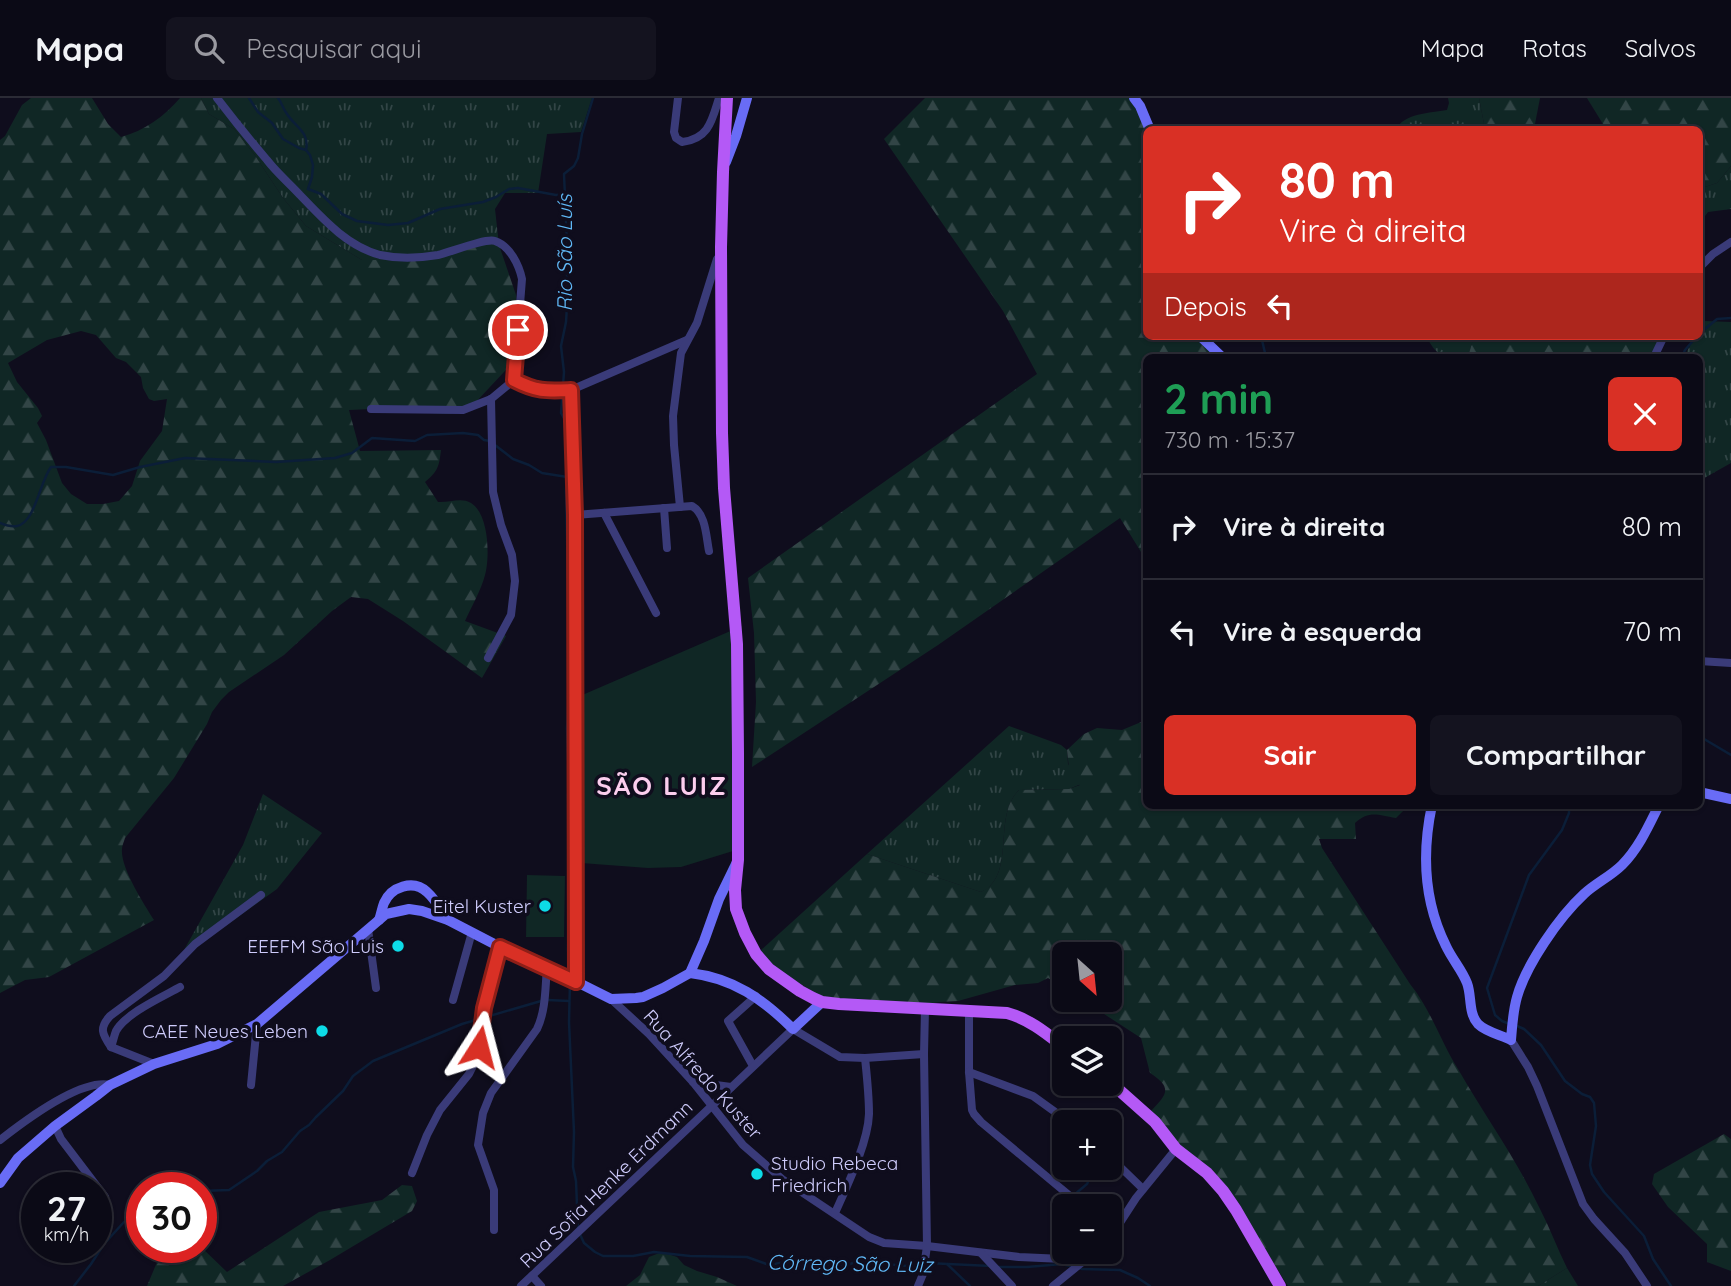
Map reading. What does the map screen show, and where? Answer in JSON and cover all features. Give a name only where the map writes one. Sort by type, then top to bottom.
[{"type":"main road","points":[[727,98],[721,247],[722,433],[737,644],[736,909],[756,954],[769,969],[790,985],[822,1002],[1007,1013],[1020,1017],[1052,1038]]},
{"type":"main road","points":[[1122,1093],[1155,1122],[1176,1149],[1207,1173],[1223,1191],[1280,1286]]},
{"type":"street","points":[[217,98],[267,160],[318,215],[370,252],[389,257],[414,258],[495,241],[510,252],[520,268],[522,279],[514,380],[491,399],[463,410],[371,409]]},
{"type":"street","points":[[678,98],[674,132],[676,138],[682,142],[690,141],[707,130],[719,98]]},
{"type":"street","points":[[723,172],[747,98]]},
{"type":"street","points":[[1134,98],[1148,126]]},
{"type":"street","points":[[1703,264],[1731,242]]},
{"type":"street","points":[[680,507],[673,416],[681,353],[697,323],[721,247]]},
{"type":"street","points":[[514,380],[539,391],[567,390],[687,340]]},
{"type":"street","points":[[1204,340],[1219,354]]},
{"type":"street","points":[[567,390],[575,515],[575,981]]},
{"type":"street","points":[[488,658],[511,615],[515,581],[512,555],[493,492],[491,399]]},
{"type":"street","points":[[575,515],[692,506],[699,511],[703,519],[709,551]]},
{"type":"street","points":[[664,508],[667,548]]},
{"type":"street","points":[[604,513],[656,613]]},
{"type":"street","points":[[1703,661],[1731,663]]},
{"type":"street","points":[[1703,793],[1731,799]]},
{"type":"street","points":[[1431,809],[1425,846],[1433,916],[1447,949],[1464,975],[1474,1018],[1483,1028],[1511,1040],[1537,1086],[1583,1204],[1625,1253],[1647,1286]]},
{"type":"street","points":[[1511,1040],[1517,998],[1525,975],[1549,936],[1584,894],[1613,873],[1628,858],[1657,809]]},
{"type":"street","points":[[690,973],[719,899],[738,860]]},
{"type":"street","points":[[406,886],[406,910]]},
{"type":"street","points":[[376,988],[374,926],[384,901],[392,892],[406,886],[427,891],[447,919]]},
{"type":"street","points":[[422,911],[427,891]]},
{"type":"street","points":[[154,1064],[111,1047],[102,1027],[104,1022],[164,976],[195,944],[261,895]]},
{"type":"street","points":[[0,1183],[18,1158],[110,1085],[154,1064],[217,1044],[257,1024],[386,914],[406,910],[422,911],[447,919],[611,999],[643,997],[690,973],[706,975],[756,996],[793,1029],[840,1056],[865,1058],[924,1054]]},
{"type":"street","points":[[453,1000],[472,932]]},
{"type":"street","points":[[412,1173],[440,1110],[473,1066],[479,1047],[484,1008],[500,947]]},
{"type":"street","points":[[494,1230],[494,1190],[478,1145],[482,1114],[491,1093],[542,1019],[545,990],[552,970]]},
{"type":"street","points":[[111,1047],[115,1033],[125,1021],[180,986]]},
{"type":"street","points":[[753,1066],[728,1021],[756,996]]},
{"type":"street","name":"Rua Alfredo Kuster","points":[[611,999],[649,1034],[712,1105],[743,1145],[782,1179],[860,1231],[884,1243],[927,1250],[1052,1258]]},
{"type":"street","points":[[793,1029],[822,1002]]},
{"type":"street","points":[[918,1286],[927,1250],[925,1009]]},
{"type":"street","points":[[968,1011],[969,1072],[972,1110],[976,1118],[1068,1194]]},
{"type":"street","points":[[251,1085],[257,1024]]},
{"type":"street","name":"Rua Sofia Henke Erdmann","points":[[521,1286],[793,1029]]},
{"type":"street","points":[[835,1213],[866,1133],[869,1115],[865,1058]]},
{"type":"street","points":[[969,1072],[1032,1096],[1052,1110]]},
{"type":"street","points":[[693,1083],[731,1087]]},
{"type":"street","points":[[0,1140],[69,1095],[92,1085],[110,1085]]},
{"type":"street","points":[[55,1126],[61,1139],[86,1172]]},
{"type":"street","points":[[1122,1218],[1176,1149]]},
{"type":"street","points":[[1122,1169],[1143,1189]]},
{"type":"street","points":[[981,1253],[1012,1286]]},
{"type":"street","points":[[1052,1286],[1080,1264]]},
{"type":"street","points":[[532,1276],[541,1286]]},
{"type":"green space","points":[[31,98],[92,98],[108,124],[121,137],[154,122],[180,98],[201,98],[209,114],[234,129],[306,226],[362,260],[428,260],[478,240],[499,245],[516,295],[520,334],[516,359],[475,403],[450,414],[392,408],[349,410],[360,451],[441,450],[437,468],[425,482],[438,502],[467,501],[481,516],[487,536],[487,567],[465,621],[506,636],[482,678],[368,599],[351,597],[284,655],[221,700],[174,778],[125,838],[122,857],[154,920],[49,977],[25,980],[0,993],[0,140],[5,136],[22,105]],"holes":[[[81,331],[96,335],[116,358],[126,362],[141,377],[149,399],[167,399],[162,431],[140,461],[132,486],[119,501],[87,504],[71,494],[62,483],[37,423],[42,416],[17,382],[8,363],[47,340]]]},
{"type":"green space","points":[[201,98],[592,98],[581,132],[547,134],[538,193],[505,193],[495,209],[499,245],[428,260],[368,261],[306,226],[234,129],[209,114]]},
{"type":"green space","points":[[925,98],[1136,98],[1153,126],[1143,126],[1143,340],[1206,340],[1218,354],[1143,354],[1143,555],[1120,518],[938,645],[752,767],[756,702],[754,633],[748,578],[1037,374],[1003,311],[884,139]]},
{"type":"green space","points":[[1448,98],[1479,98],[1484,126],[1399,126],[1411,117],[1447,110]]},
{"type":"green space","points":[[1479,98],[1540,98],[1535,126],[1484,126]]},
{"type":"green space","points":[[1587,98],[1731,98],[1731,166],[1717,183],[1703,188],[1703,126],[1604,126]]},
{"type":"green space","points":[[1731,166],[1731,209],[1708,212],[1703,219],[1703,188],[1717,183]]},
{"type":"green space","points":[[1703,321],[1731,322],[1731,463],[1703,479],[1703,354],[1686,354],[1693,340],[1703,340]]},
{"type":"green space","points":[[1429,340],[1473,340],[1469,354],[1440,354]]},
{"type":"green space","points":[[1473,340],[1662,340],[1657,354],[1469,354]]},
{"type":"green space","points":[[742,626],[742,735],[733,851],[681,867],[648,868],[581,863],[580,696]]},
{"type":"green space","points":[[1143,721],[1143,809],[1405,809],[1396,818],[1374,814],[1365,816],[1355,823],[1356,839],[1319,839],[1322,848],[1424,1004],[1452,1059],[1531,1191],[1567,1268],[1538,1286],[1288,1286],[1233,1199],[1191,1162],[1151,1111],[1164,1095],[1165,1087],[1150,1073],[1141,1038],[1101,1012],[1122,1012],[1122,942],[1052,942],[1052,980],[1048,978],[1038,983],[1015,985],[958,1001],[909,1007],[830,1002],[772,966],[760,951],[867,854],[981,892],[990,886],[997,876],[1001,865],[1007,812],[1019,790],[1069,789],[1080,785],[1070,778],[1067,750],[1084,734],[1097,728],[1122,730]]},
{"type":"green space","points":[[1009,726],[1061,745],[1067,750],[1068,764],[1081,784],[1069,789],[1019,790],[1007,812],[1001,865],[989,887],[981,892],[867,854]]},
{"type":"green space","points":[[263,794],[322,833],[277,889],[231,922],[184,950],[243,845]]},
{"type":"green space","name":"Eitel Kuster","points":[[527,875],[565,876],[564,937],[526,937]]},
{"type":"green space","points":[[1724,1134],[1731,1139],[1731,1271],[1707,1262],[1707,1244],[1668,1207],[1652,1184],[1654,1174]]},
{"type":"green space","points":[[402,1185],[412,1186],[417,1201],[412,1211],[283,1286],[147,1286],[157,1263],[217,1262],[227,1272],[319,1212],[382,1200]]},
{"type":"green space","points":[[662,1252],[677,1257],[684,1265],[697,1271],[737,1286],[626,1286],[640,1275],[649,1257]]},
{"type":"green space","points":[[1567,1268],[1578,1286],[1538,1286]]},
{"type":"waterway","points":[[249,98],[283,139],[306,150],[310,155],[313,165],[308,189],[321,194],[342,214],[357,221],[388,225],[408,223],[440,209],[483,202],[509,189],[565,194]]},
{"type":"waterway","points":[[278,98],[304,134],[306,150]]},
{"type":"waterway","name":"Rio São Luís","points":[[570,975],[567,728],[570,672],[566,491],[568,454],[566,422],[561,413],[564,372],[561,346],[567,306],[564,174],[574,166],[578,158],[593,98]]},
{"type":"waterway","points":[[1703,331],[1717,319],[1731,318]]},
{"type":"waterway","points":[[1262,340],[1265,354]]},
{"type":"waterway","points":[[1683,354],[1694,340]]},
{"type":"waterway","points":[[0,523],[13,526],[23,523],[33,510],[51,467],[113,475],[185,458],[276,462],[335,458],[352,453],[372,438],[415,441],[427,435],[463,433],[478,435],[490,441]]},
{"type":"waterway","points":[[495,445],[513,459],[542,473],[567,477]]},
{"type":"waterway","name":"Córrego São Luiz","points":[[1703,738],[1731,755]]},
{"type":"waterway","name":"Córrego São Luiz","points":[[1507,1023],[1495,1015],[1487,988],[1529,875],[1562,830],[1569,809]]},
{"type":"waterway","name":"Córrego São Luiz","points":[[570,982],[573,1167],[578,1230],[584,1243],[595,1252],[603,1256],[633,1256],[654,1252],[747,1257],[769,1265],[815,1261],[833,1266],[859,1261],[905,1266],[921,1264]]},
{"type":"waterway","points":[[548,1000],[569,1001]]},
{"type":"waterway","points":[[217,1190],[229,1190],[282,1152],[300,1131],[343,1091],[353,1076],[373,1061],[462,1024],[541,1001]]},
{"type":"waterway","name":"Córrego São Luiz","points":[[1517,1026],[1541,1045],[1565,1081],[1590,1097],[1594,1103],[1596,1126],[1590,1165],[1592,1174],[1604,1192],[1644,1236],[1653,1259],[1671,1286]]},
{"type":"waterway","points":[[1075,1194],[1089,1180]]},
{"type":"waterway","points":[[74,1286],[104,1244],[126,1221]]},
{"type":"waterway","name":"Córrego São Luiz","points":[[927,1263],[991,1266]]},
{"type":"waterway","points":[[947,1264],[970,1286]]},
{"type":"waterway","name":"Córrego São Luiz","points":[[997,1267],[1062,1264],[1082,1269],[1120,1270],[1150,1286]]},
{"type":"place","name":"Eitel Kuster","points":[[545,906]]},
{"type":"place","name":"EEEFM São Luis","points":[[398,946]]},
{"type":"place","name":"CAEE Neues Leben","points":[[322,1031]]},
{"type":"place","name":"Studio Rebeca Friedrich","points":[[757,1174]]},
{"type":"district","name":"SÃO LUIZ","points":[[662,785]]},
{"type":"route","points":[[479,1047],[484,1008],[500,947],[576,982],[575,515],[571,390],[539,391],[514,380],[518,330]]}]
